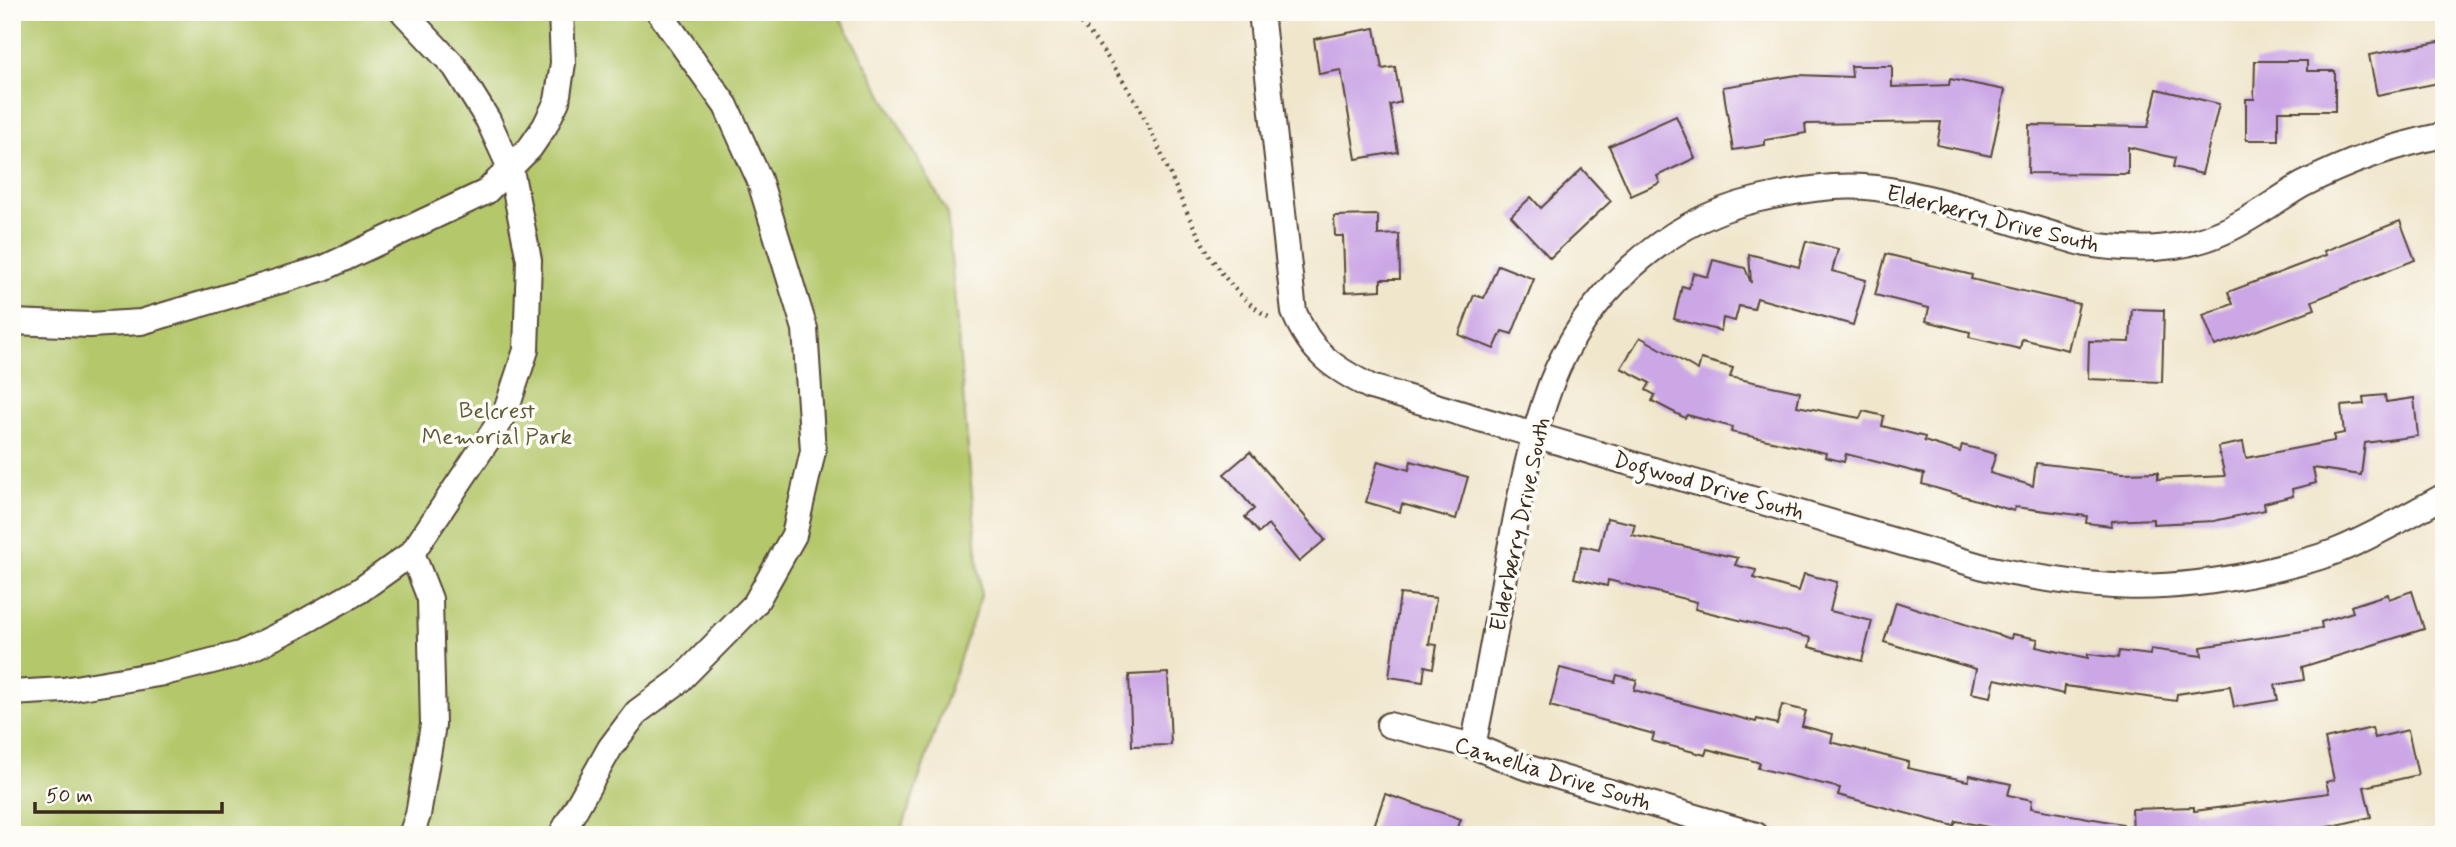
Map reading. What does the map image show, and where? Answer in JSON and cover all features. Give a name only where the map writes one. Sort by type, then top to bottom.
[{"type":"street","points":[[12,693],[63,690],[101,684],[164,673],[240,654],[359,591],[412,553],[505,414],[526,350],[529,260],[511,170],[488,120],[455,67],[403,12]]},
{"type":"street","points":[[12,322],[141,322],[242,295],[324,268],[486,192],[511,170],[545,126],[557,101],[563,63],[561,12]]},
{"type":"street","points":[[561,835],[610,748],[637,712],[679,681],[755,604],[794,534],[813,451],[805,329],[759,179],[726,106],[659,12]]},
{"type":"street","name":"Dogwood Drive South","points":[[1261,12],[1294,312],[1304,337],[1340,372],[1371,387],[1987,568],[2056,582],[2123,588],[2207,584],[2295,564],[2338,551],[2444,496]]},
{"type":"street","name":"Elderberry Drive South","points":[[1474,746],[1518,505],[1535,434],[1552,383],[1578,332],[1607,293],[1646,253],[1680,229],[1727,207],[1781,194],[1837,187],[1875,188],[2085,244],[2120,249],[2154,249],[2223,232],[2303,185],[2356,160],[2444,135]]},
{"type":"street","points":[[411,835],[418,816],[433,726],[430,599],[412,553]]},
{"type":"street","name":"Camellia Drive South","points":[[1389,726],[1474,746],[1522,766],[1756,835]]},
{"type":"path","points":[[1073,12],[1110,58],[1147,122],[1207,250],[1248,304],[1304,337]]},
{"type":"green space","name":"Belcrest Memorial Park","points":[[12,12],[837,12],[947,212],[981,596],[900,835],[12,835]]},
{"type":"building","points":[[1375,28],[1382,69],[1395,67],[1401,102],[1390,105],[1398,152],[1356,159],[1341,70],[1319,74],[1314,39]]},
{"type":"building","points":[[2444,41],[2444,82],[2377,95],[2369,55]]},
{"type":"building","points":[[2255,61],[2307,61],[2307,71],[2335,71],[2335,111],[2278,111],[2278,140],[2246,140],[2246,99],[2254,99]]},
{"type":"building","points":[[1851,66],[1892,66],[1892,87],[1949,85],[1950,79],[2005,90],[1991,156],[1937,145],[1941,122],[1805,124],[1806,133],[1765,140],[1765,145],[1733,150],[1723,87],[1797,75],[1852,77]]},
{"type":"building","points":[[2157,89],[2219,104],[2202,174],[2173,167],[2175,158],[2128,147],[2128,174],[2028,173],[2029,125],[2148,127]]},
{"type":"building","points":[[1676,116],[1695,158],[1657,176],[1660,183],[1631,196],[1609,146]]},
{"type":"building","points":[[1582,169],[1611,201],[1550,258],[1511,216],[1531,197],[1541,208]]},
{"type":"building","points":[[1378,215],[1378,235],[1399,234],[1400,279],[1381,279],[1381,290],[1345,292],[1343,236],[1335,236],[1334,216]]},
{"type":"building","points":[[2400,221],[2415,260],[2312,301],[2315,309],[2215,346],[2203,315],[2233,304],[2228,292],[2326,255],[2324,251]]},
{"type":"building","points":[[1806,241],[1838,249],[1832,271],[1866,280],[1853,325],[1757,298],[1754,309],[1739,306],[1735,321],[1723,318],[1721,331],[1674,319],[1682,286],[1689,288],[1693,273],[1708,277],[1713,260],[1745,268],[1751,283],[1749,254],[1799,267]]},
{"type":"building","points":[[1886,254],[1972,275],[1971,279],[2079,304],[2068,350],[2022,339],[2020,349],[1969,337],[1970,332],[1926,321],[1929,308],[1875,295]]},
{"type":"building","points":[[1498,265],[1534,279],[1512,334],[1502,331],[1494,349],[1459,335],[1474,295],[1484,298]]},
{"type":"building","points":[[2132,309],[2164,310],[2162,382],[2088,379],[2089,341],[2130,342]]},
{"type":"building","points":[[1640,337],[1698,370],[1701,359],[1733,368],[1730,377],[1800,392],[1797,406],[1860,418],[1863,411],[1884,416],[1882,426],[1925,437],[1924,441],[1960,452],[1962,445],[1996,454],[1990,473],[2033,486],[2036,463],[2123,473],[2158,472],[2158,479],[2225,476],[2218,447],[2243,442],[2246,458],[2334,441],[2334,435],[2344,433],[2341,406],[2364,404],[2363,397],[2385,395],[2386,402],[2414,398],[2418,436],[2365,443],[2361,475],[2313,468],[2316,483],[2292,489],[2293,496],[2264,503],[2265,510],[2214,521],[2153,524],[2153,519],[2112,521],[2111,526],[2086,523],[2087,516],[2015,507],[2014,511],[1922,484],[1924,474],[1846,454],[1844,462],[1825,457],[1826,453],[1731,432],[1732,427],[1687,415],[1685,418],[1652,401],[1655,395],[1646,390],[1650,383],[1621,368]]},
{"type":"building","points":[[1250,452],[1325,540],[1299,562],[1268,525],[1259,533],[1245,517],[1254,509],[1224,474]]},
{"type":"building","points":[[1378,461],[1409,470],[1411,461],[1468,477],[1456,519],[1402,504],[1400,512],[1366,502]]},
{"type":"building","points":[[1607,518],[1635,524],[1632,535],[1738,558],[1735,565],[1756,570],[1754,578],[1799,591],[1804,574],[1837,582],[1830,611],[1872,621],[1862,661],[1809,647],[1811,638],[1695,609],[1697,602],[1608,580],[1607,586],[1574,578],[1582,546],[1599,550]]},
{"type":"building","points":[[2412,591],[2424,629],[2302,667],[2304,680],[2275,685],[2278,700],[2234,707],[2230,686],[2177,694],[2176,701],[2065,686],[2064,694],[1995,679],[1991,697],[1971,693],[1976,669],[1884,642],[1896,602],[2011,639],[2012,634],[2038,639],[2036,647],[2088,658],[2088,654],[2118,658],[2119,651],[2150,655],[2151,649],[2202,656],[2201,647],[2322,628],[2321,622],[2353,612],[2351,606],[2388,594],[2389,599]]},
{"type":"building","points":[[1400,594],[1436,598],[1429,644],[1437,645],[1433,668],[1425,666],[1423,682],[1389,677]]},
{"type":"building","points":[[1560,668],[1615,682],[1617,675],[1637,680],[1634,690],[1756,722],[1757,719],[1777,724],[1782,705],[1806,711],[1802,726],[1833,734],[1831,742],[1909,762],[1907,768],[1968,781],[1970,775],[2011,784],[2008,795],[2032,800],[2031,808],[2123,824],[2122,835],[2031,835],[1956,821],[1954,826],[1838,795],[1840,788],[1758,768],[1760,763],[1747,759],[1707,749],[1705,755],[1652,741],[1654,734],[1550,706]]},
{"type":"building","points":[[1168,673],[1171,745],[1132,746],[1129,675]]},
{"type":"building","points":[[2372,728],[2375,738],[2408,730],[2418,775],[2364,787],[2371,817],[2324,828],[2325,835],[2133,835],[2132,809],[2194,807],[2194,811],[2329,793],[2326,782],[2334,780],[2325,739]]},
{"type":"building","points":[[1385,794],[1461,819],[1455,835],[1371,835]]}]
